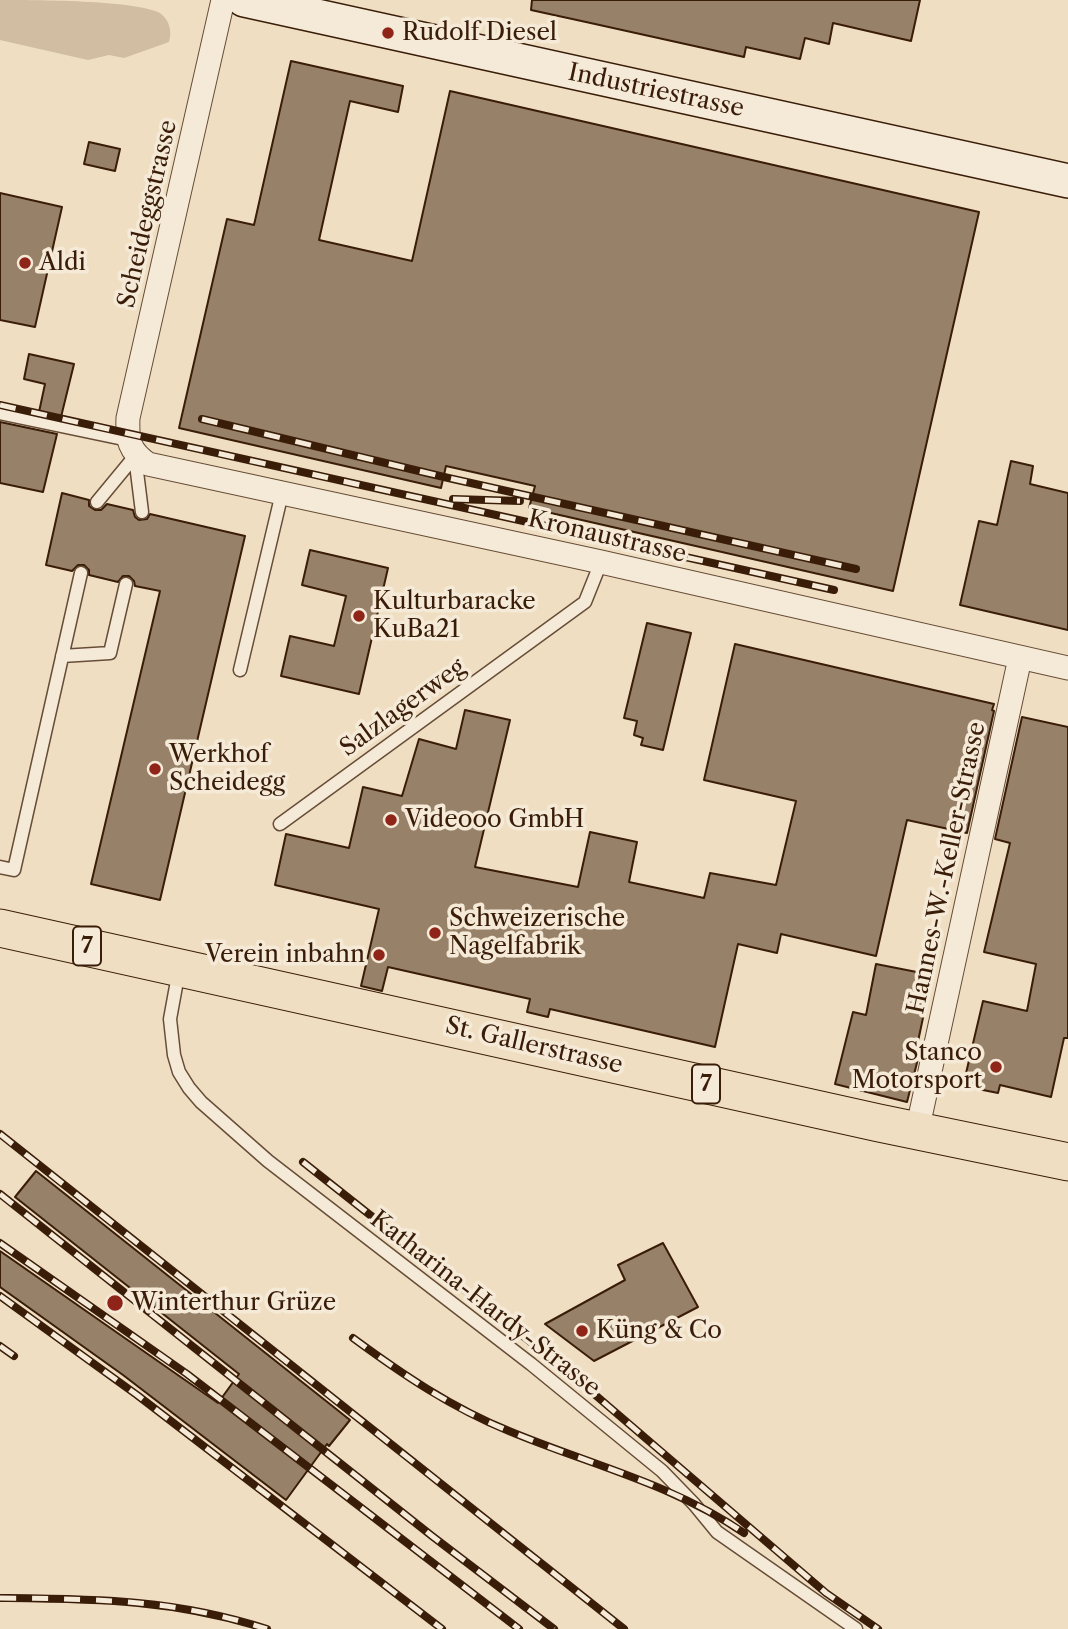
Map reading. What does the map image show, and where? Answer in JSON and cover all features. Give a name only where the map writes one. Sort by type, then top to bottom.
[{"type":"main road","name":"St. Gallerstrasse","points":[[0,928],[917,1131],[1068,1161]]},
{"type":"street","name":"Scheideggstrasse","points":[[132,448],[128,418],[223,0]]},
{"type":"street","name":"Industriestrasse","points":[[244,0],[1068,181]]},
{"type":"street","name":"Kronaustrasse","points":[[132,448],[148,464],[601,562],[1068,668]]},
{"type":"street","name":"Hannes-W.-Keller-Strasse","points":[[917,1131],[1020,658]]},
{"type":"lane","points":[[0,413],[132,448],[97,502]]},
{"type":"lane","name":"Scheideggstrasse","points":[[132,448],[142,512]]},
{"type":"lane","points":[[240,670],[282,493]]},
{"type":"lane","name":"Salzlagerweg","points":[[280,824],[585,602],[601,562]]},
{"type":"lane","points":[[0,867],[14,870],[81,573]]},
{"type":"lane","points":[[62,656],[110,653],[126,584]]},
{"type":"lane","name":"Katharina-Hardy-Strasse","points":[[180,967],[170,1019],[174,1055],[179,1072],[201,1102],[268,1161],[520,1355],[662,1472],[717,1532],[856,1629]]},
{"type":"shaded area","points":[[0,0],[83,2],[147,9],[160,13],[166,19],[170,30],[169,42],[124,58],[109,55],[88,60],[0,40]]},
{"type":"building","points":[[532,0],[920,0],[911,41],[833,23],[829,44],[805,38],[800,59],[746,47],[744,57],[531,10]]},
{"type":"building","points":[[291,61],[403,86],[398,112],[350,101],[319,240],[412,261],[450,91],[979,212],[893,591],[529,508],[535,486],[446,466],[441,488],[179,428],[227,219],[254,225]]},
{"type":"building","points":[[89,142],[120,149],[115,171],[84,164]]},
{"type":"building","name":"Aldi","points":[[0,193],[62,207],[35,327],[0,320]]},
{"type":"building","points":[[29,354],[74,364],[61,417],[39,412],[45,384],[24,379]]},
{"type":"building","points":[[0,422],[57,434],[43,492],[0,483]]},
{"type":"building","points":[[1011,461],[1033,466],[1030,484],[1068,493],[1068,630],[960,605],[979,521],[997,525]]},
{"type":"building","name":"Werkhof Scheidegg","points":[[62,493],[89,500],[89,506],[95,510],[101,510],[107,504],[133,510],[139,520],[147,519],[150,514],[245,536],[160,900],[91,884],[160,591],[135,586],[129,576],[123,576],[118,582],[89,575],[89,570],[84,565],[78,565],[72,571],[46,565]]},
{"type":"building","name":"Kulturbaracke KuBa21","points":[[310,550],[388,568],[359,694],[281,676],[290,636],[334,646],[346,596],[302,585]]},
{"type":"building","points":[[647,623],[691,633],[663,750],[641,745],[643,738],[634,735],[637,721],[624,718]]},
{"type":"building","points":[[735,644],[994,704],[994,711],[967,833],[907,820],[876,956],[781,934],[777,953],[738,944],[715,1047],[550,1009],[548,1017],[527,1012],[530,999],[388,967],[382,991],[361,986],[379,909],[275,885],[286,834],[349,848],[363,787],[402,796],[419,739],[456,749],[465,710],[510,720],[475,867],[578,887],[590,832],[637,842],[629,882],[704,898],[710,873],[776,885],[796,801],[704,780]]},
{"type":"building","points":[[1022,717],[1068,727],[1068,1038],[1064,1038],[1051,1097],[1000,1085],[998,1093],[963,1086],[983,1001],[1027,1011],[1036,964],[984,952],[1010,843],[995,839]]},
{"type":"building","points":[[876,964],[932,975],[916,1051],[920,1051],[907,1102],[835,1084],[853,1012],[866,1015]]},
{"type":"building","points":[[36,1171],[350,1420],[329,1446],[327,1444],[286,1500],[123,1375],[0,1287],[0,1251],[218,1403],[239,1374],[15,1197]]},
{"type":"building","points":[[663,1243],[698,1307],[594,1361],[545,1324],[625,1280],[618,1265]]},
{"type":"railway","points":[[0,405],[834,590]]},
{"type":"railway","points":[[202,419],[444,477],[856,569]]},
{"type":"railway","points":[[453,499],[520,501]]},
{"type":"railway","points":[[0,1134],[624,1629]]},
{"type":"railway","points":[[303,1162],[565,1369],[826,1593],[878,1629]]},
{"type":"railway","points":[[0,1194],[432,1536],[554,1629]]},
{"type":"railway","points":[[0,1243],[187,1374],[519,1629]]},
{"type":"railway","points":[[0,1296],[137,1395],[442,1629]]},
{"type":"railway","points":[[353,1338],[409,1377],[467,1412],[539,1443],[659,1488],[717,1516],[744,1533]]},
{"type":"railway","points":[[0,1346],[14,1356]]},
{"type":"railway","points":[[0,1598],[102,1600],[167,1606],[233,1619],[267,1629]]},
{"type":"place","name":"Rudolf Diesel","points":[[388,33]]},
{"type":"place","name":"Aldi","points":[[25,263]]},
{"type":"place","name":"Kulturbaracke KuBa21","points":[[359,616]]},
{"type":"place","name":"Werkhof Scheidegg","points":[[155,769]]},
{"type":"place","name":"Videooo GmbH","points":[[391,820]]},
{"type":"place","name":"Schweizerische Nagelfabrik","points":[[435,933]]},
{"type":"place","name":"Verein inbahn","points":[[379,955]]},
{"type":"place","name":"Stanco Motorsport","points":[[996,1067]]},
{"type":"place","name":"Winterthur Grüze","points":[[115,1303]]},
{"type":"place","name":"Küng & Co","points":[[582,1331]]}]
